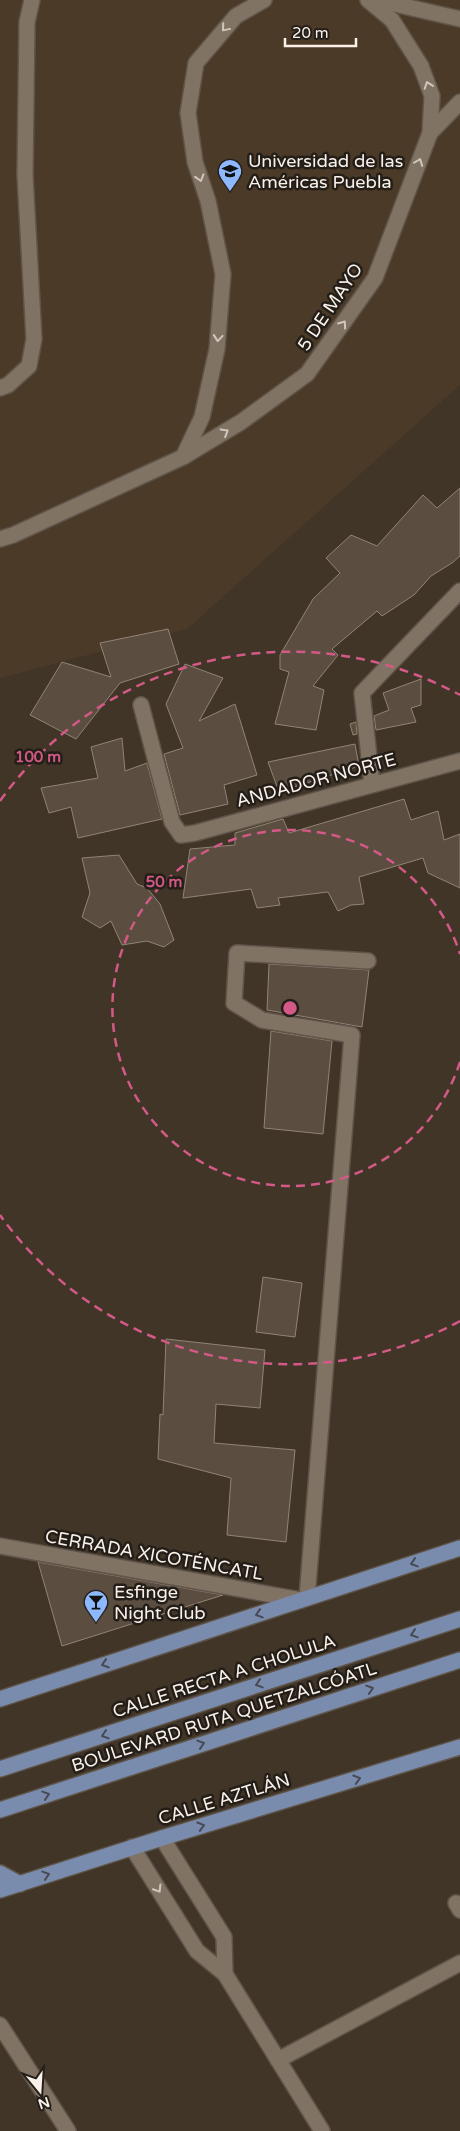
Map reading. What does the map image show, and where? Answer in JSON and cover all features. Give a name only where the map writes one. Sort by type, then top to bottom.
[{"type":"main road","points":[[0,1699],[460,1548]]},
{"type":"main road","name":"CALLE RECTA A CHOLULA","points":[[0,1769],[460,1619]]},
{"type":"main road","name":"BOULEVARD RUTA QUETZALCÓATL","points":[[0,1810],[460,1660]]},
{"type":"main road","name":"CALLE AZTLÁN","points":[[0,1890],[162,1838],[460,1747]]},
{"type":"main road","points":[[0,1873],[20,1884]]},
{"type":"street","points":[[0,388],[8,385],[29,366],[34,339],[25,175],[27,22],[32,0]]},
{"type":"street","points":[[183,458],[202,417],[217,349],[223,274],[208,201],[195,162],[188,113],[196,64],[236,16],[264,0]]},
{"type":"street","points":[[368,0],[392,20],[421,66],[432,96],[430,134]]},
{"type":"street","points":[[377,0],[460,19]]},
{"type":"street","name":"5 DE MAYO","points":[[0,539],[183,458],[241,422],[306,374],[375,278],[430,134],[460,102]]},
{"type":"street","points":[[372,784],[362,693],[460,591]]},
{"type":"street","name":"ANDADOR NORTE","points":[[141,705],[172,822],[181,835],[460,760]]},
{"type":"street","points":[[304,1599],[352,1035],[262,1020],[234,1003],[237,953],[368,961]]},
{"type":"street","name":"CERRADA XICOTÉNCATL","points":[[0,1546],[304,1599]]},
{"type":"street","points":[[162,1838],[224,1937],[225,1974]]},
{"type":"street","points":[[132,1848],[197,1950],[225,1974],[322,2131]]},
{"type":"street","points":[[278,2060],[460,1963]]},
{"type":"street","points":[[0,2025],[68,2131]]},
{"type":"shaded area","name":"Universidad de las Américas Puebla","points":[[0,0],[460,0],[460,385],[187,629],[0,678]]},
{"type":"building","points":[[460,488],[460,556],[431,576],[414,595],[382,616],[377,611],[332,649],[338,655],[313,686],[324,690],[316,730],[275,724],[289,672],[280,669],[280,655],[313,599],[340,573],[326,558],[351,535],[377,546],[423,495],[437,508]]},
{"type":"building","points":[[168,629],[179,664],[120,683],[76,739],[30,715],[62,662],[111,677],[100,643]]},
{"type":"building","points":[[185,664],[223,678],[199,721],[235,704],[257,775],[224,785],[228,804],[180,815],[164,754],[183,748],[166,704]]},
{"type":"building","points":[[421,679],[421,705],[411,708],[416,722],[376,730],[374,716],[389,710],[383,693]]},
{"type":"building","points":[[356,722],[357,734],[353,735],[350,724]]},
{"type":"building","points":[[122,738],[125,771],[147,763],[162,819],[78,838],[71,807],[49,813],[41,788],[98,778],[91,747]]},
{"type":"building","points":[[355,744],[359,766],[279,792],[268,762]]},
{"type":"building","points":[[404,799],[411,820],[438,811],[444,840],[460,834],[460,888],[428,873],[423,858],[359,877],[364,904],[351,905],[338,911],[328,892],[278,898],[280,905],[257,908],[251,889],[183,898],[190,849],[235,845],[235,833],[283,819],[289,833]]},
{"type":"building","points":[[119,855],[137,884],[147,888],[160,904],[174,940],[164,947],[147,941],[122,945],[111,921],[100,928],[82,917],[90,893],[82,858]]},
{"type":"building","points":[[269,964],[369,970],[362,1027],[267,1010]]},
{"type":"building","points":[[271,1031],[332,1041],[323,1134],[264,1128]]},
{"type":"building","points":[[263,1277],[302,1283],[295,1337],[256,1332]]},
{"type":"building","points":[[166,1339],[265,1350],[260,1408],[216,1404],[214,1443],[295,1450],[286,1542],[227,1535],[231,1478],[158,1459],[160,1414],[163,1415]]},
{"type":"building","name":"Esfinge Night Club","points":[[38,1562],[223,1595],[62,1646]]},
{"type":"place","name":"Universidad de las Américas Puebla","points":[[230,192]]},
{"type":"place","name":"Esfinge Night Club","points":[[96,1623]]}]
